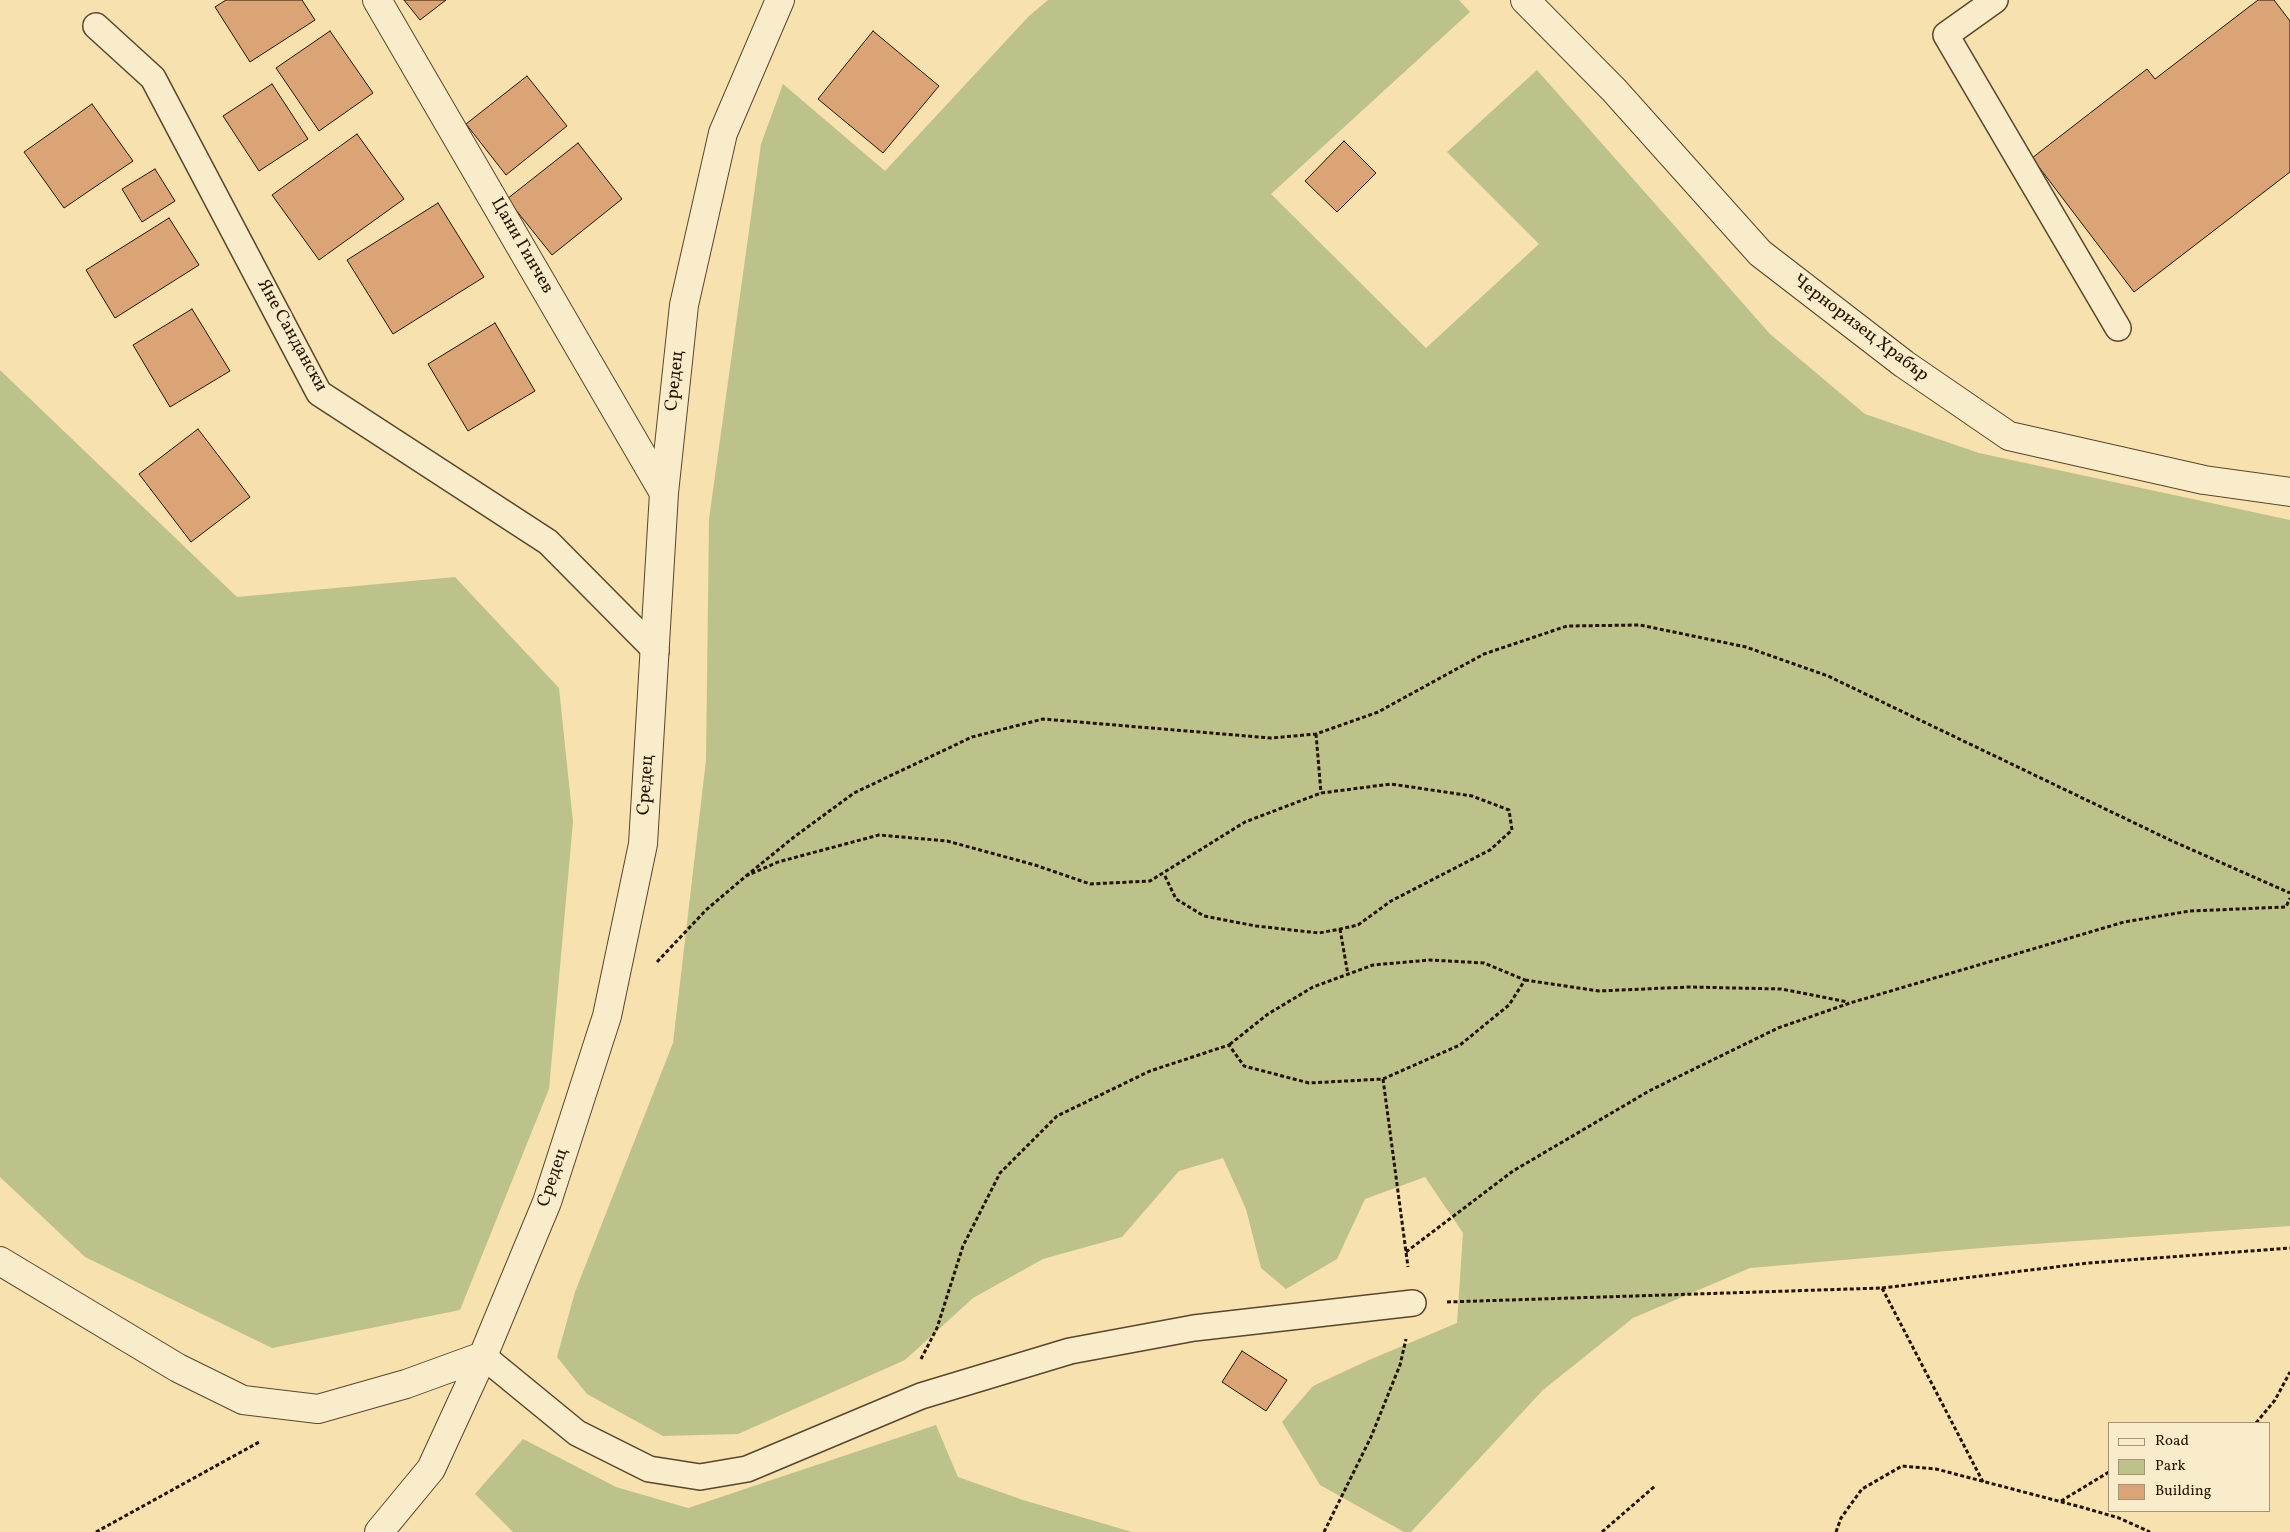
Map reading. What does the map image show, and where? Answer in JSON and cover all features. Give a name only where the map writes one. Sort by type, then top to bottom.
[{"type":"street","name":"Цани Гинчев","points":[[377,0],[664,493]]},
{"type":"street","name":"Средец","points":[[379,1532],[431,1468],[483,1356],[547,1202],[607,1016],[643,844],[664,493],[684,305],[723,132],[780,0]]},
{"type":"street","name":"Черноризец Храбър","points":[[1525,0],[1614,90],[1760,253],[1904,364],[2009,436],[2204,480],[2290,492]]},
{"type":"street","points":[[0,1261],[178,1368],[243,1400],[318,1409],[406,1384],[483,1356]]},
{"type":"lane","points":[[1995,0],[1946,35],[2118,328]]},
{"type":"lane","name":"Яне Сандански","points":[[96,26],[153,78],[320,393],[548,542],[656,651]]},
{"type":"lane","points":[[483,1356],[577,1434],[649,1469],[700,1477],[747,1469],[922,1396],[1070,1351],[1194,1328],[1413,1303]]},
{"type":"path","points":[[653,966],[706,910],[794,837],[854,793],[972,737],[1043,720],[1271,738],[1316,734],[1378,712],[1484,654],[1567,626],[1640,625],[1746,647],[1828,676],[2170,840],[2260,878],[2290,893]]},
{"type":"path","points":[[1316,734],[1321,794]]},
{"type":"path","points":[[746,876],[778,862],[879,835],[947,841],[1036,865],[1090,884],[1150,881],[1164,874],[1244,822],[1321,794],[1391,784],[1472,796],[1509,810],[1512,830],[1490,850],[1391,901],[1358,925],[1319,933],[1256,926],[1204,916],[1176,899],[1164,874]]},
{"type":"path","points":[[1406,1252],[1513,1171],[1649,1091],[1778,1028],[1850,1003],[2124,922],[2190,911],[2286,906],[2290,898]]},
{"type":"path","points":[[1340,929],[1348,975]]},
{"type":"path","points":[[916,1367],[937,1328],[963,1246],[1000,1173],[1056,1116],[1150,1071],[1229,1045],[1268,1014],[1313,987],[1372,965],[1430,960],[1484,964],[1525,980],[1599,991],[1689,987],[1780,990],[1850,1003]]},
{"type":"path","points":[[1229,1045],[1244,1066],[1308,1083],[1383,1079],[1460,1045],[1509,1005],[1525,980]]},
{"type":"path","points":[[1413,1303],[1882,1288],[2088,1263],[2290,1248]]},
{"type":"path","points":[[1882,1288],[1983,1482]]},
{"type":"path","points":[[2257,1422],[2275,1400],[2290,1372]]},
{"type":"path","points":[[96,1532],[267,1438]]},
{"type":"path","points":[[1836,1532],[1841,1518],[1862,1489],[1902,1466],[1936,1469],[2119,1518],[2150,1532]]},
{"type":"path","points":[[2060,1502],[2108,1473]]},
{"type":"path","points":[[1602,1532],[1655,1486]]},
{"type":"green space","points":[[1048,0],[1459,0],[1470,12],[1271,194],[1426,348],[1539,244],[1447,152],[1537,70],[1770,334],[1865,414],[1979,453],[2290,520],[2290,1226],[2005,1246],[1750,1268],[1633,1318],[1543,1390],[1411,1532],[1404,1532],[1320,1485],[1282,1422],[1313,1386],[1457,1323],[1463,1233],[1425,1177],[1365,1199],[1337,1259],[1286,1289],[1261,1268],[1246,1209],[1223,1158],[1179,1171],[1122,1237],[1043,1259],[973,1298],[905,1360],[738,1434],[663,1436],[587,1394],[557,1357],[575,1292],[673,1043],[706,760],[709,519],[761,144],[783,84],[885,171],[1029,16]]},
{"type":"green space","points":[[0,370],[237,597],[455,577],[559,688],[573,822],[549,1089],[460,1310],[272,1348],[85,1257],[0,1177]]},
{"type":"green space","points":[[936,1425],[958,1477],[1023,1500],[1132,1532],[513,1532],[475,1494],[523,1439],[616,1487],[688,1508]]},
{"type":"building","points":[[226,0],[302,0],[315,20],[250,62],[215,7]]},
{"type":"building","points":[[404,0],[446,0],[420,20]]},
{"type":"building","points":[[2258,0],[2274,0],[2290,21],[2290,172],[2134,292],[2032,158],[2147,69],[2155,79]]},
{"type":"building","points":[[330,31],[373,93],[319,131],[276,68]]},
{"type":"building","points":[[873,31],[939,86],[883,153],[818,99]]},
{"type":"building","points":[[527,76],[567,126],[506,175],[466,124]]},
{"type":"building","points":[[272,84],[308,139],[259,171],[223,116]]},
{"type":"building","points":[[92,104],[133,161],[64,208],[24,152]]},
{"type":"building","points":[[357,134],[404,199],[319,260],[272,195]]},
{"type":"building","points":[[1344,141],[1376,173],[1337,212],[1305,181]]},
{"type":"building","points":[[578,143],[622,199],[552,255],[507,199]]},
{"type":"building","points":[[155,169],[175,201],[142,222],[122,189]]},
{"type":"building","points":[[438,203],[484,277],[393,334],[347,260]]},
{"type":"building","points":[[169,218],[199,265],[115,318],[86,270]]},
{"type":"building","points":[[192,309],[230,371],[170,407],[133,345]]},
{"type":"building","points":[[495,323],[535,391],[468,431],[428,364]]},
{"type":"building","points":[[198,429],[250,497],[191,542],[139,474]]},
{"type":"building","points":[[1242,1351],[1287,1380],[1266,1411],[1222,1382]]}]
